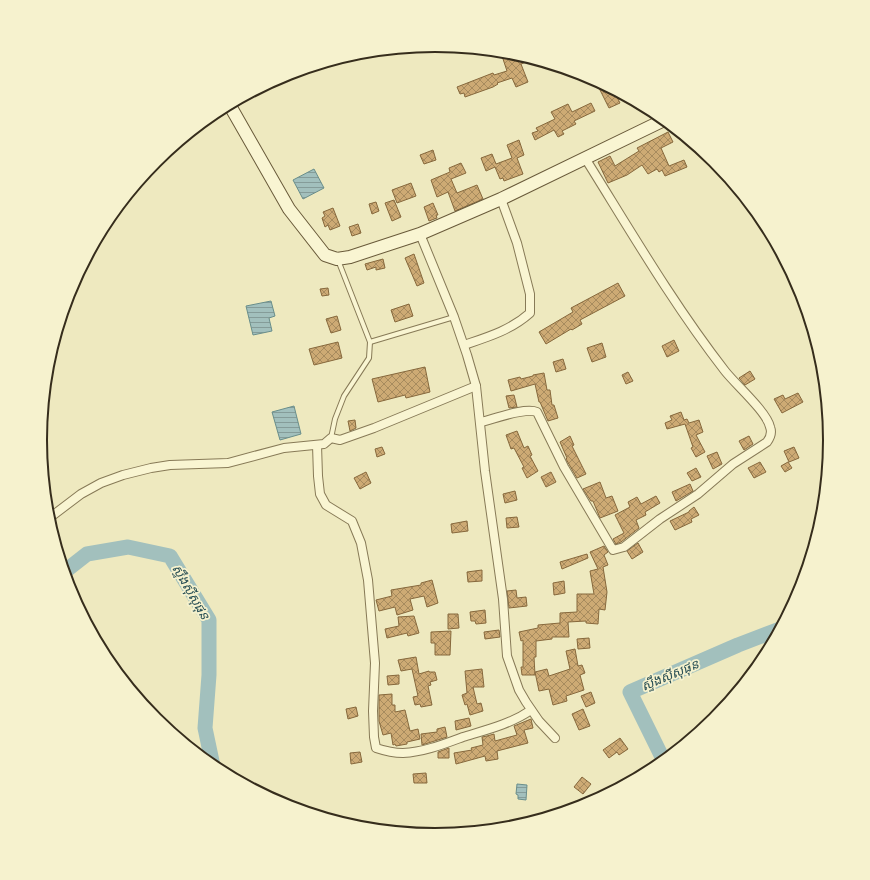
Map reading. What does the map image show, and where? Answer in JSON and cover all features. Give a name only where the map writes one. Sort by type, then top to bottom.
[{"type":"main road","points":[[232,109],[289,209],[326,255],[337,259],[350,257],[420,234],[502,199],[659,123]]},
{"type":"street","points":[[481,422],[524,411],[532,410],[537,412],[564,466],[613,550],[624,547],[660,519],[698,494],[733,464],[764,444],[770,437],[770,427],[760,410],[728,375],[694,329],[585,158]]},
{"type":"street","points":[[464,345],[506,329],[520,322],[530,313],[530,294],[518,243],[502,199]]},
{"type":"street","points":[[420,234],[454,317],[476,386],[485,471],[502,599],[507,656],[519,690],[539,721],[555,738]]},
{"type":"street","points":[[54,515],[81,494],[101,483],[123,474],[170,465],[228,463],[284,448],[324,444],[331,438],[340,440],[374,428],[476,386]]},
{"type":"street","points":[[317,445],[320,494],[326,505],[352,521],[361,543],[368,580],[375,663],[373,711],[376,748],[386,752],[404,753],[425,750],[499,726],[524,716],[531,710]]},
{"type":"lane","points":[[331,438],[335,419],[344,396],[369,358],[370,342],[337,259]]},
{"type":"lane","points":[[370,342],[454,317]]},
{"type":"water","points":[[314,169],[324,188],[303,199],[293,180]]},
{"type":"water","points":[[271,301],[275,316],[269,318],[272,331],[253,335],[246,306]]},
{"type":"water","points":[[294,406],[301,434],[280,440],[272,412]]},
{"type":"water","points":[[517,784],[527,785],[526,800],[518,799],[518,795],[516,794]]},
{"type":"building","points":[[505,58],[525,62],[521,64],[528,82],[516,87],[512,78],[497,83],[498,84],[493,87],[465,97],[464,93],[460,94],[457,87],[493,73],[494,75],[507,71],[503,59]]},
{"type":"building","points":[[599,89],[617,98],[620,103],[609,108]]},
{"type":"building","points":[[591,103],[595,111],[574,121],[576,124],[562,131],[564,134],[558,137],[554,130],[535,140],[532,133],[538,131],[536,128],[555,119],[551,112],[568,104],[572,112]]},
{"type":"building","points":[[668,132],[673,142],[661,148],[669,166],[684,160],[687,167],[665,176],[662,170],[659,172],[657,169],[648,174],[642,165],[627,175],[608,183],[598,162],[610,156],[615,166],[639,151],[637,148]]},
{"type":"building","points":[[519,140],[524,155],[517,158],[523,174],[504,181],[503,178],[500,179],[495,167],[486,171],[481,158],[492,154],[496,164],[512,158],[507,145]]},
{"type":"building","points":[[433,150],[436,160],[424,164],[420,155]]},
{"type":"building","points":[[461,163],[466,173],[451,179],[457,193],[477,185],[483,199],[455,211],[448,192],[437,197],[431,180],[450,172],[449,168]]},
{"type":"building","points":[[411,183],[416,196],[397,203],[392,190]]},
{"type":"building","points":[[394,200],[401,217],[392,221],[385,203]]},
{"type":"building","points":[[376,202],[379,211],[372,214],[369,204]]},
{"type":"building","points":[[433,203],[438,215],[436,215],[437,218],[429,221],[424,207]]},
{"type":"building","points":[[333,208],[340,226],[330,230],[328,225],[325,227],[322,218],[325,216],[323,212]]},
{"type":"building","points":[[358,224],[361,233],[352,236],[349,227]]},
{"type":"building","points":[[414,254],[424,283],[417,286],[405,258]]},
{"type":"building","points":[[383,259],[385,268],[376,270],[376,267],[367,270],[365,264]]},
{"type":"building","points":[[618,283],[625,296],[580,320],[582,324],[546,344],[539,332],[573,312],[571,308]]},
{"type":"building","points":[[328,288],[329,295],[322,296],[320,289]]},
{"type":"building","points":[[409,304],[413,316],[395,322],[391,310]]},
{"type":"building","points":[[337,316],[341,330],[331,333],[326,319]]},
{"type":"building","points":[[674,340],[679,351],[667,357],[662,346]]},
{"type":"building","points":[[338,342],[342,358],[314,365],[309,349]]},
{"type":"building","points":[[602,343],[606,357],[592,362],[587,348]]},
{"type":"building","points":[[563,359],[566,369],[556,372],[553,362]]},
{"type":"building","points":[[425,367],[430,392],[406,398],[405,395],[378,402],[372,379]]},
{"type":"building","points":[[750,371],[755,379],[745,385],[739,378]]},
{"type":"building","points":[[628,372],[633,381],[626,384],[622,375]]},
{"type":"building","points":[[544,373],[547,390],[550,390],[552,405],[554,405],[558,418],[548,421],[539,402],[535,384],[511,391],[508,380],[520,377],[521,379]]},
{"type":"building","points":[[798,393],[803,402],[782,413],[774,399],[783,395],[785,399]]},
{"type":"building","points":[[514,395],[517,407],[509,408],[506,396]]},
{"type":"building","points":[[681,412],[684,420],[687,419],[689,423],[699,420],[703,432],[696,435],[705,452],[696,457],[691,448],[693,447],[685,424],[667,429],[665,423],[672,420],[670,416]]},
{"type":"building","points":[[355,420],[356,428],[350,431],[348,421]]},
{"type":"building","points":[[517,431],[524,448],[528,446],[532,455],[530,456],[538,471],[527,478],[522,468],[524,467],[514,448],[511,449],[506,435]]},
{"type":"building","points":[[570,436],[574,445],[572,446],[586,474],[577,478],[566,459],[567,458],[560,442]]},
{"type":"building","points":[[749,436],[753,444],[744,450],[739,441]]},
{"type":"building","points":[[382,447],[385,454],[377,457],[375,449]]},
{"type":"building","points":[[794,447],[799,458],[789,462],[784,451]]},
{"type":"building","points":[[717,452],[722,464],[713,469],[707,456]]},
{"type":"building","points":[[760,462],[766,472],[754,478],[748,468]]},
{"type":"building","points":[[788,462],[792,468],[785,472],[781,466]]},
{"type":"building","points":[[696,468],[701,477],[692,481],[687,473]]},
{"type":"building","points":[[366,472],[371,483],[360,489],[354,478]]},
{"type":"building","points":[[551,472],[556,482],[546,487],[541,477]]},
{"type":"building","points":[[600,482],[606,498],[612,496],[618,511],[600,518],[593,501],[591,501],[583,489]]},
{"type":"building","points":[[690,484],[693,491],[676,501],[672,492]]},
{"type":"building","points":[[515,491],[517,500],[505,503],[503,494]]},
{"type":"building","points":[[656,496],[660,503],[645,512],[646,515],[636,520],[639,528],[621,542],[616,544],[613,539],[624,533],[615,515],[630,507],[628,502],[637,497],[641,504]]},
{"type":"building","points":[[694,507],[699,515],[691,519],[692,522],[675,530],[670,521],[689,512]]},
{"type":"building","points":[[517,517],[519,527],[507,528],[506,518]]},
{"type":"building","points":[[467,521],[468,531],[452,533],[451,524]]},
{"type":"building","points":[[638,543],[643,552],[632,559],[627,551]]},
{"type":"building","points":[[604,546],[608,552],[604,555],[608,565],[603,567],[607,592],[605,610],[599,609],[598,624],[586,623],[586,621],[568,622],[569,637],[552,637],[552,639],[536,641],[536,657],[534,657],[535,675],[522,675],[521,667],[523,667],[523,640],[521,641],[519,632],[538,628],[538,625],[560,623],[560,613],[577,612],[577,594],[594,594],[590,571],[598,569],[590,552]]},
{"type":"building","points":[[587,554],[588,558],[562,569],[560,562]]},
{"type":"building","points":[[482,570],[482,581],[468,582],[467,572]]},
{"type":"building","points":[[432,580],[438,603],[427,607],[424,596],[410,599],[413,610],[397,615],[395,607],[379,611],[376,600],[392,596],[391,590],[421,585],[421,583]]},
{"type":"building","points":[[564,581],[565,593],[554,595],[553,583]]},
{"type":"building","points":[[516,590],[517,598],[526,597],[527,606],[509,608],[507,591]]},
{"type":"building","points":[[485,610],[486,623],[476,624],[475,621],[471,621],[470,612]]},
{"type":"building","points":[[448,614],[458,614],[459,628],[448,629]]},
{"type":"building","points":[[414,616],[419,633],[408,636],[407,633],[387,638],[385,629],[399,626],[398,617]]},
{"type":"building","points":[[499,630],[500,637],[485,639],[484,632]]},
{"type":"building","points":[[451,631],[450,655],[435,655],[435,643],[431,643],[431,632]]},
{"type":"building","points":[[589,638],[590,648],[578,649],[577,639]]},
{"type":"building","points":[[575,649],[578,666],[582,665],[585,673],[580,675],[584,690],[566,696],[567,701],[553,705],[549,689],[539,691],[535,672],[547,669],[549,676],[570,669],[566,651]]},
{"type":"building","points":[[416,657],[419,674],[429,671],[435,672],[437,680],[430,682],[431,685],[428,686],[432,705],[421,707],[420,704],[415,705],[413,697],[418,696],[412,669],[401,671],[398,660]]},
{"type":"building","points":[[482,669],[484,687],[473,687],[477,704],[481,703],[483,711],[470,715],[467,704],[465,705],[462,695],[467,693],[465,671]]},
{"type":"building","points":[[399,675],[399,684],[388,685],[387,676]]},
{"type":"building","points":[[591,692],[595,703],[586,707],[581,696]]},
{"type":"building","points":[[392,694],[392,705],[395,705],[395,712],[405,710],[410,731],[418,729],[420,739],[396,746],[395,744],[393,745],[391,733],[383,735],[379,721],[379,695]]},
{"type":"building","points":[[356,707],[358,716],[348,719],[346,709]]},
{"type":"building","points":[[583,709],[590,726],[579,730],[572,714]]},
{"type":"building","points":[[469,718],[471,726],[456,730],[455,721]]},
{"type":"building","points":[[531,719],[533,728],[524,730],[528,743],[497,751],[498,759],[486,761],[485,756],[456,764],[454,753],[472,750],[471,748],[483,745],[482,737],[494,734],[495,741],[517,735],[514,726]]},
{"type":"building","points":[[445,727],[447,737],[422,745],[421,734],[437,732],[437,729]]},
{"type":"building","points":[[620,738],[628,749],[619,755],[617,752],[609,758],[603,750]]},
{"type":"building","points":[[449,748],[449,758],[438,758],[438,752]]},
{"type":"building","points":[[360,752],[362,762],[351,764],[350,753]]},
{"type":"building","points":[[426,773],[427,783],[414,783],[413,774]]},
{"type":"building","points":[[582,777],[591,784],[583,794],[574,787]]},
{"type":"waterway","name":"ស្ទឹងស៊ីសុផុន","points":[[69,568],[87,554],[128,547],[170,556],[209,620],[209,675],[205,728],[211,757]]},
{"type":"waterway","name":"ស្ទឹងស៊ីសុផុន","points":[[661,755],[630,692],[738,645],[772,632]]}]
